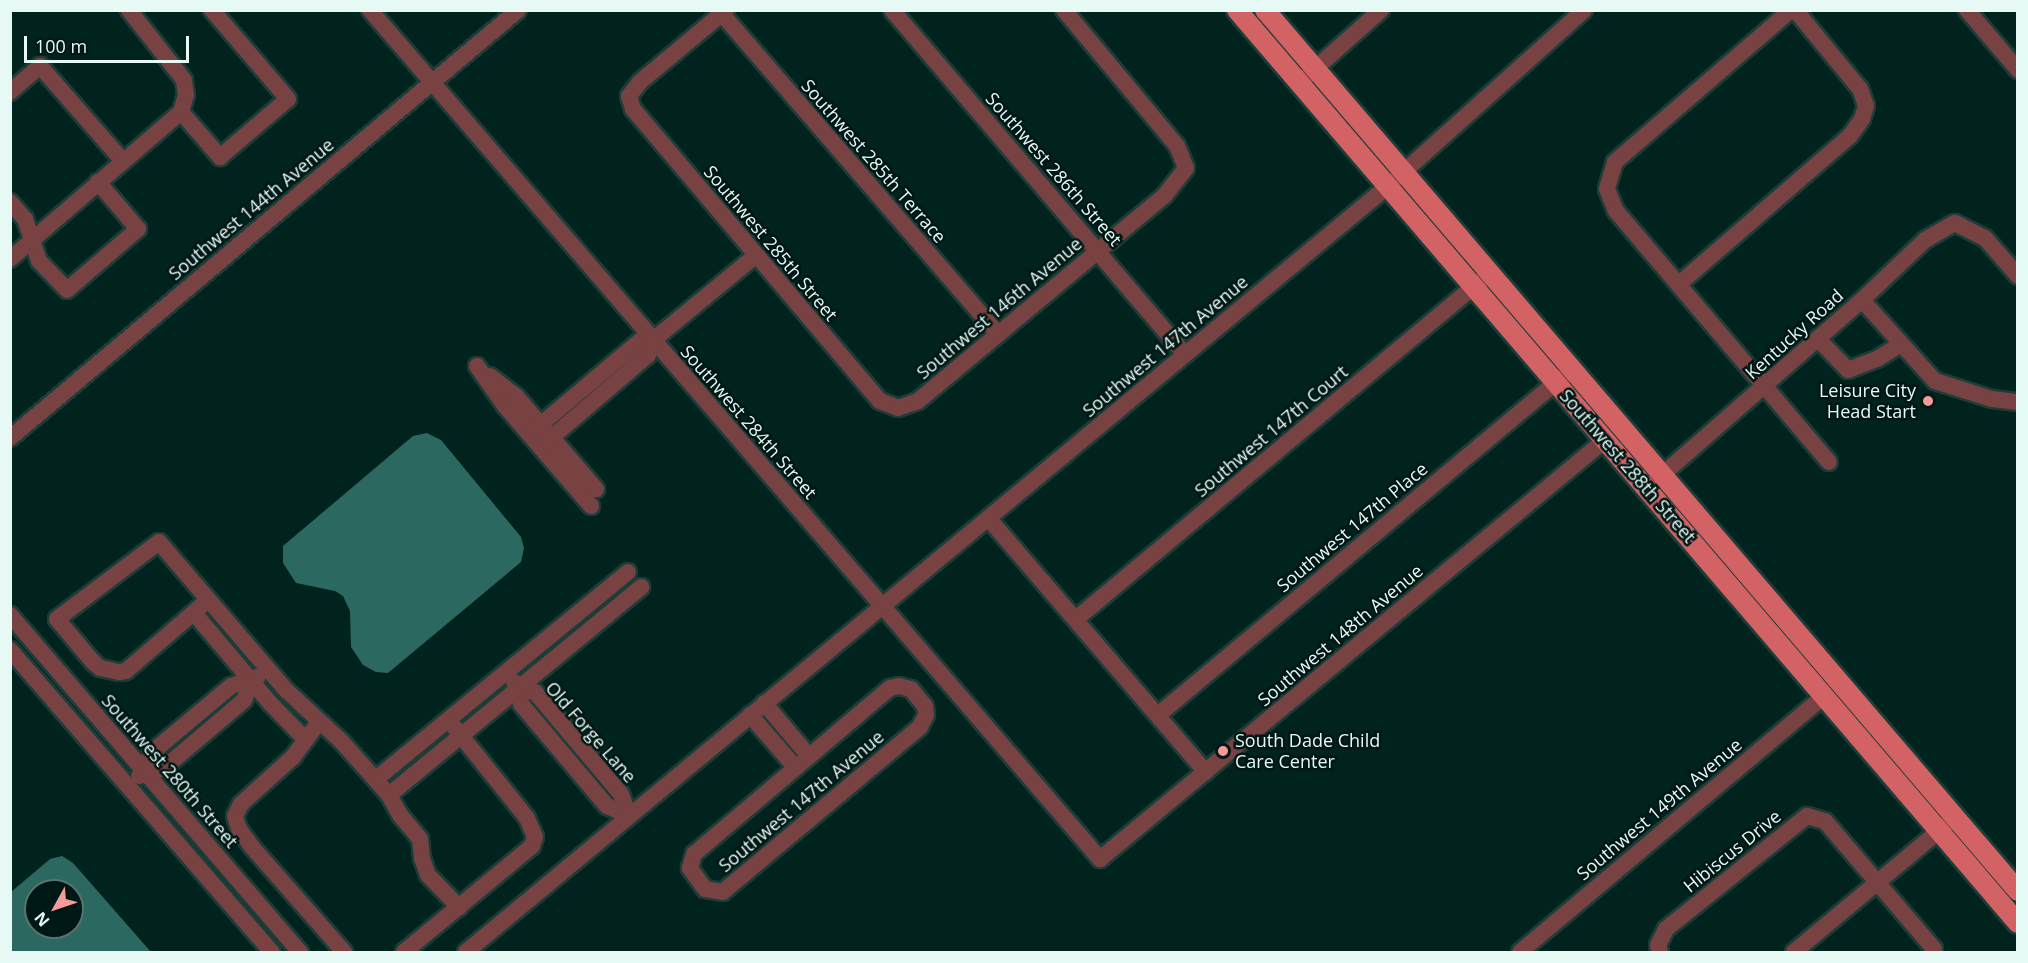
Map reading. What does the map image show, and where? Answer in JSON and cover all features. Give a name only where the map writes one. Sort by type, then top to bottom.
[{"type":"main road","name":"Southwest 288th Street","points":[[1237,10],[2018,923]]},
{"type":"main road","name":"Southwest 288th Street","points":[[1265,10],[2018,891]]},
{"type":"street","points":[[10,259],[181,112],[186,95],[184,80],[129,10]]},
{"type":"street","points":[[181,112],[220,157],[288,99],[212,10]]},
{"type":"street","name":"Southwest 284th Street","points":[[369,10],[1100,859]]},
{"type":"street","name":"Southwest 144th Avenue","points":[[10,438],[518,10]]},
{"type":"street","name":"Southwest 286th Street","points":[[892,10],[1185,354]]},
{"type":"street","name":"Southwest 146th Avenue","points":[[880,401],[898,408],[918,400],[1165,195],[1186,168],[1177,146],[1064,10]]},
{"type":"street","points":[[1299,83],[1381,10]]},
{"type":"street","name":"Southwest 147th Avenue","points":[[466,952],[1388,186],[1584,10]]},
{"type":"street","points":[[1679,284],[1850,136],[1862,119],[1866,106],[1860,89],[1793,10],[1615,162],[1607,189],[1616,211],[1829,462]]},
{"type":"street","points":[[1967,10],[2018,69]]},
{"type":"street","name":"Southwest 285th Street","points":[[724,12],[640,82],[629,96],[633,109],[880,401]]},
{"type":"street","name":"Southwest 285th Terrace","points":[[724,12],[998,334]]},
{"type":"street","points":[[10,92],[40,66],[123,161]]},
{"type":"street","points":[[10,202],[24,219],[39,261],[67,290],[138,229],[98,182]]},
{"type":"street","name":"Kentucky Road","points":[[1647,489],[1862,300],[1925,240],[1954,223],[1985,238],[2018,276]]},
{"type":"street","points":[[541,435],[648,355],[652,341],[755,256]]},
{"type":"street","name":"Southwest 147th Court","points":[[1076,620],[1490,273]]},
{"type":"street","points":[[1862,300],[1935,381],[1992,399],[2018,402]]},
{"type":"street","points":[[1818,339],[1848,370],[1877,359],[1901,344]]},
{"type":"street","name":"Southwest 147th Place","points":[[1158,715],[1572,369]]},
{"type":"street","points":[[541,435],[596,489]]},
{"type":"street","points":[[541,435],[591,507]]},
{"type":"street","name":"Southwest 148th Avenue","points":[[1100,859],[1605,440]]},
{"type":"street","points":[[989,519],[1206,772]]},
{"type":"street","points":[[208,600],[126,670],[119,672],[100,668],[57,619],[159,542],[268,669],[376,779],[389,795],[400,815],[420,839],[422,858],[428,875],[459,907]]},
{"type":"street","points":[[376,779],[628,572]]},
{"type":"street","points":[[389,795],[641,587]]},
{"type":"street","points":[[194,613],[306,740]]},
{"type":"street","name":"Southwest 280th Street","points":[[10,615],[300,952]]},
{"type":"street","points":[[33,641],[12,654],[272,952]]},
{"type":"street","points":[[127,785],[145,772],[150,754],[231,686],[252,681],[268,669]]},
{"type":"street","name":"Old Forge Lane","points":[[506,672],[519,689],[521,704],[607,806],[629,816]]},
{"type":"street","name":"Southwest 147th Avenue","points":[[899,686],[911,689],[925,706],[927,715],[920,727],[723,892],[705,889],[690,868],[694,854],[796,768],[890,688],[899,686]]},
{"type":"street","name":"Southwest 149th Avenue","points":[[1520,952],[1824,696]]},
{"type":"street","name":"Southwest 147th Avenue","points":[[764,703],[809,756]]},
{"type":"street","name":"Southwest 147th Avenue","points":[[750,715],[796,768]]},
{"type":"street","points":[[404,952],[531,846],[535,837],[527,818],[448,720]]},
{"type":"street","points":[[318,722],[293,757],[241,804],[235,816],[239,829],[252,847],[344,952]]},
{"type":"street","name":"Hibiscus Drive","points":[[1660,952],[1658,945],[1666,929],[1807,816],[1825,821],[1934,949],[1933,952]]},
{"type":"street","points":[[1794,952],[1954,817]]},
{"type":"shaded area","points":[[427,433],[441,440],[521,537],[524,548],[521,562],[388,673],[376,672],[363,665],[351,647],[350,611],[343,596],[335,591],[296,583],[283,563],[283,546],[413,436]]},
{"type":"shaded area","points":[[62,856],[73,863],[151,952],[11,952],[11,892],[24,881],[24,939],[84,939],[84,879],[26,879],[50,859]]},
{"type":"place","name":"Leisure City Head Start","points":[[1928,401]]},
{"type":"place","name":"South Dade Child Care Center","points":[[1223,751]]}]
